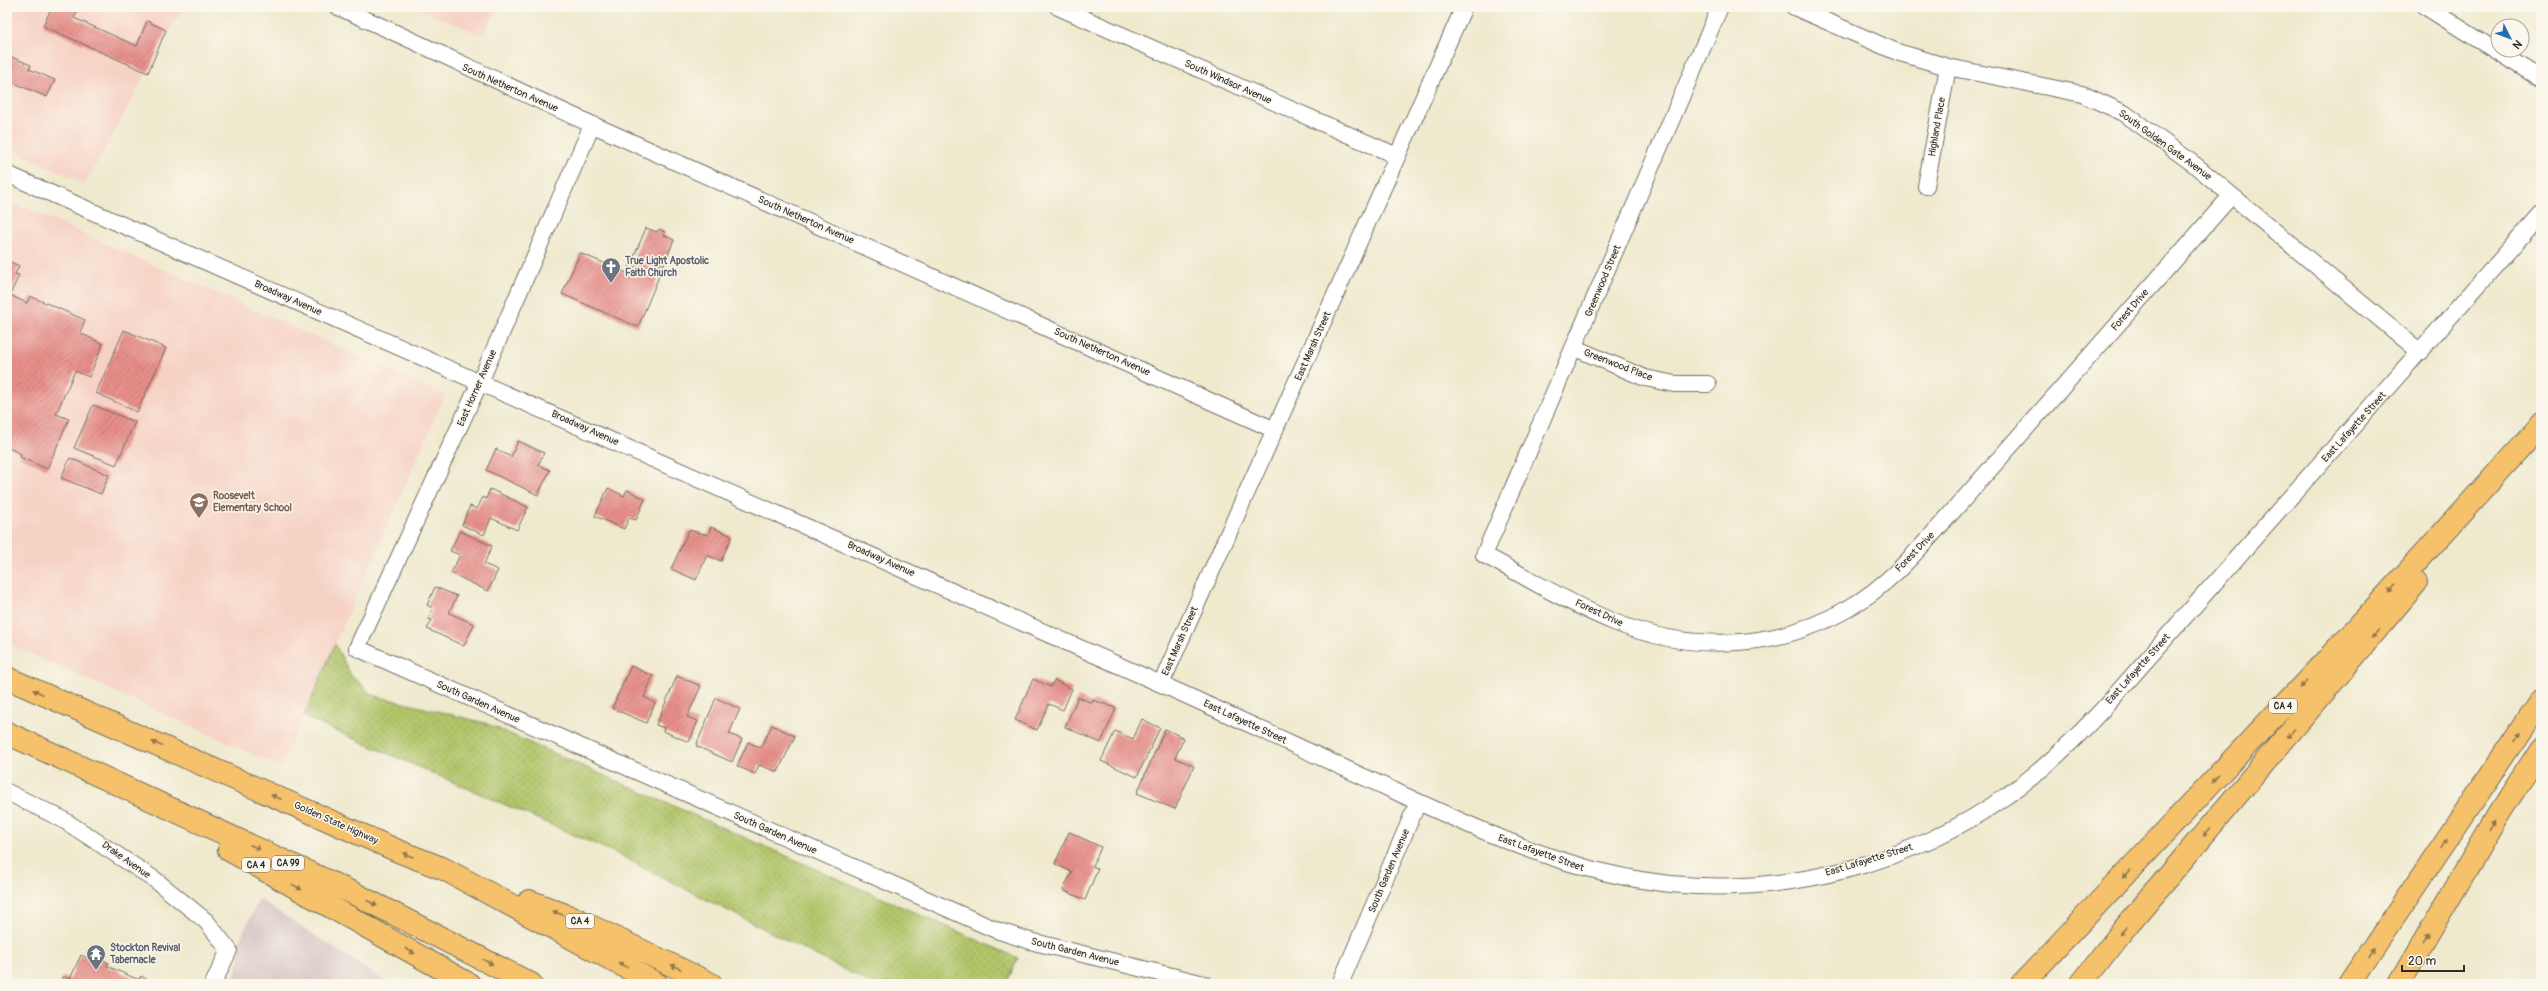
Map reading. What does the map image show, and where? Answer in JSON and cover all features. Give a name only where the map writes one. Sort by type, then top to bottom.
[{"type":"highway","name":"CA 4","points":[[2022,984],[2364,620],[2541,425]]},
{"type":"highway","points":[[2081,984],[2123,930],[2379,630],[2541,430]]},
{"type":"highway","name":"Golden State Highway","points":[[7,678],[398,851],[444,869],[657,984]]},
{"type":"highway","points":[[2349,984],[2541,700]]},
{"type":"highway","name":"CA 99","points":[[7,733],[355,894],[531,984]]},
{"type":"highway","name":"CA 4","points":[[41,748],[345,914],[469,984]]},
{"type":"highway","points":[[2399,984],[2498,815],[2541,749]]},
{"type":"highway","name":"CA 4","points":[[444,869],[578,920],[711,984]]},
{"type":"street","name":"South Netherton Avenue","points":[[338,7],[424,45],[454,62],[592,125],[1275,430]]},
{"type":"street","name":"South Windsor Avenue","points":[[1058,7],[1397,156]]},
{"type":"street","name":"East Marsh Street","points":[[1161,684],[1464,7]]},
{"type":"street","name":"Greenwood Street","points":[[1484,555],[1575,348],[1720,7]]},
{"type":"street","name":"South Golden Gate Avenue","points":[[1794,7],[1897,52],[1948,67],[2082,94],[2103,102],[2124,113],[2195,165],[2420,352]]},
{"type":"street","points":[[2426,7],[2541,79]]},
{"type":"street","name":"Highland Place","points":[[1926,186],[1948,67]]},
{"type":"street","name":"East Horner Avenue","points":[[357,648],[480,382],[592,125]]},
{"type":"street","name":"Broadway Avenue","points":[[7,174],[1161,684]]},
{"type":"street","name":"Forest Drive","points":[[1484,555],[1613,622],[1669,638],[1729,644],[1787,636],[1815,626],[1850,608],[1876,589],[1905,563],[2231,196]]},
{"type":"street","name":"East Lafayette Street","points":[[1161,684],[1511,844],[1589,870],[1671,884],[1756,885],[1798,880],[1840,872],[1906,851],[1982,813],[2013,792],[2068,746],[2420,352],[2541,214]]},
{"type":"street","name":"Greenwood Place","points":[[1575,348],[1645,378],[1675,384],[1708,384]]},
{"type":"street","name":"South Garden Avenue","points":[[357,648],[996,930],[1030,941],[1204,984]]},
{"type":"street","name":"Drake Avenue","points":[[7,792],[62,819],[154,879],[206,920],[229,950],[213,984]]},
{"type":"street","name":"South Garden Avenue","points":[[1340,984],[1418,802]]},
{"type":"shaded area","points":[[7,7],[183,7],[85,184],[7,147]]},
{"type":"shaded area","points":[[414,7],[499,7],[482,35]]},
{"type":"shaded area","name":"Roosevelt Elementary School","points":[[7,200],[445,395],[281,767],[7,643]]},
{"type":"shaded area","points":[[259,899],[388,983],[231,984],[240,959],[239,941]]},
{"type":"green space","points":[[335,644],[351,675],[372,695],[485,723],[1018,958],[1006,984],[872,984],[611,851],[304,717]]},
{"type":"building","points":[[52,7],[79,7],[74,18],[137,46],[147,21],[166,30],[148,73],[43,26]]},
{"type":"building","points":[[7,55],[31,65],[29,69],[55,80],[47,97],[7,80]]},
{"type":"building","name":"True Light Apostolic Faith Church","points":[[646,228],[657,232],[659,229],[665,232],[664,235],[674,240],[638,327],[562,294],[580,253],[627,273]]},
{"type":"building","points":[[7,260],[19,266],[15,274],[19,275],[10,295],[27,303],[30,296],[85,320],[80,333],[103,344],[89,377],[75,371],[56,414],[69,419],[47,469],[20,457],[21,454],[7,447]]},
{"type":"building","points":[[124,330],[166,348],[137,412],[96,393]]},
{"type":"building","points":[[93,405],[135,422],[116,465],[74,448]]},
{"type":"building","points":[[518,441],[544,453],[538,465],[550,470],[538,495],[486,470],[496,449],[511,457]]},
{"type":"building","points":[[70,458],[109,475],[101,494],[61,478]]},
{"type":"building","points":[[608,488],[624,496],[627,490],[645,499],[636,520],[629,518],[624,529],[595,516]]},
{"type":"building","points":[[490,489],[528,507],[517,530],[491,518],[484,535],[462,525],[470,506],[477,509],[483,497],[486,499]]},
{"type":"building","points":[[711,527],[732,536],[721,561],[707,555],[696,580],[671,569],[689,530],[708,535]]},
{"type":"building","points":[[460,531],[492,546],[484,564],[498,570],[488,591],[451,573],[460,555],[450,551]]},
{"type":"building","points":[[435,587],[457,596],[449,613],[474,624],[464,646],[427,629],[432,620],[428,619],[433,608],[427,605]]},
{"type":"building","points":[[631,666],[653,676],[644,697],[655,703],[646,723],[612,708]]},
{"type":"building","points":[[677,676],[701,686],[687,717],[698,721],[689,742],[663,731],[664,728],[656,725]]},
{"type":"building","points":[[1033,679],[1051,687],[1054,680],[1072,689],[1063,710],[1049,704],[1037,730],[1015,720]]},
{"type":"building","points":[[1078,697],[1092,703],[1093,700],[1116,708],[1101,743],[1065,727]]},
{"type":"building","points":[[716,698],[740,709],[729,734],[742,739],[732,762],[696,746]]},
{"type":"building","points":[[1142,719],[1160,728],[1137,777],[1101,761],[1115,731],[1133,739]]},
{"type":"building","points":[[772,725],[795,736],[778,772],[759,765],[755,774],[737,766],[748,742],[761,748]]},
{"type":"building","points":[[1165,729],[1184,738],[1175,758],[1194,766],[1175,809],[1137,793]]},
{"type":"building","points":[[1069,832],[1101,847],[1093,866],[1098,869],[1085,900],[1063,890],[1072,872],[1055,864]]},
{"type":"building","name":"Stockton Revival Tabernacle","points":[[81,955],[99,964],[101,959],[109,963],[107,966],[139,980],[141,976],[148,980],[146,984],[67,984],[61,981],[63,977],[70,979]]},
{"type":"place","name":"True Light Apostolic Faith Church","points":[[611,284]]},
{"type":"place","name":"Roosevelt Elementary School","points":[[199,519]]},
{"type":"place","name":"Stockton Revival Tabernacle","points":[[96,971]]}]
